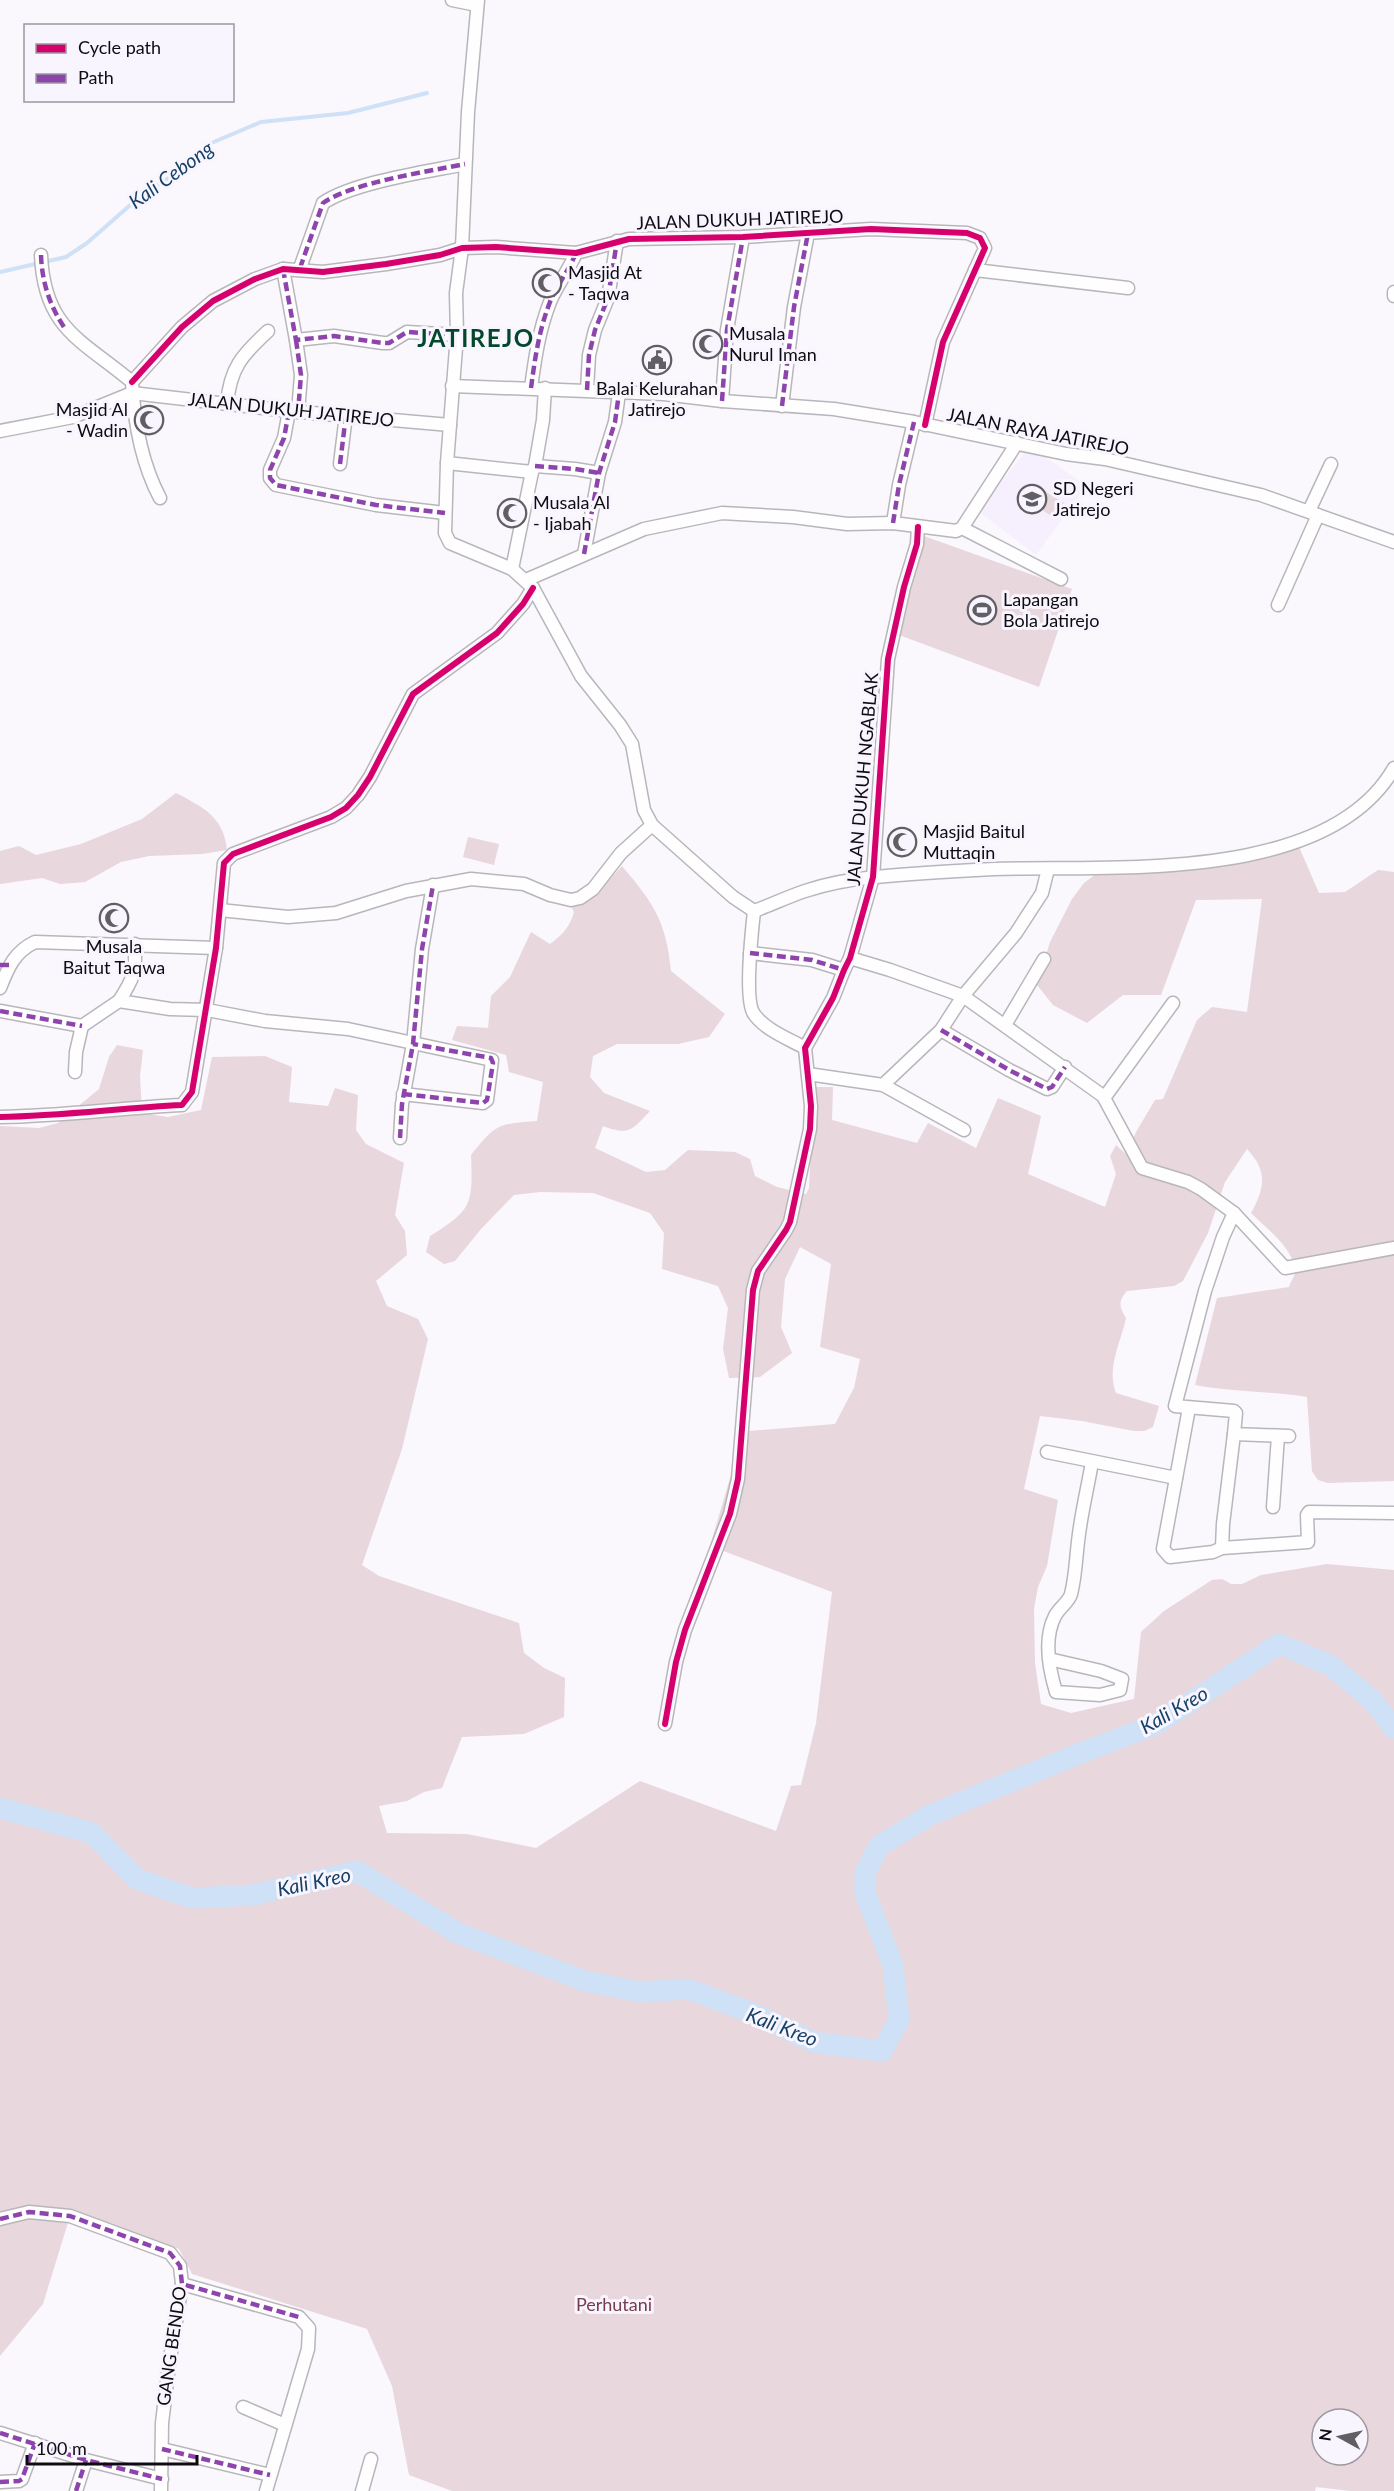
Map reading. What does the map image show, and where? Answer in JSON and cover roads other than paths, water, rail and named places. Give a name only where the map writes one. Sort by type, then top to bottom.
[{"type":"street","points":[[452,0],[478,3],[468,107],[462,248],[456,293],[457,335],[447,463],[445,533],[450,543],[512,569],[530,584],[581,676],[632,744],[644,810],[652,825],[733,897],[754,910],[750,953],[752,1012],[762,1023],[806,1048],[810,1129],[790,1222],[758,1271],[753,1290],[738,1479],[730,1514],[685,1630],[676,1662],[665,1724]]},
{"type":"street","points":[[300,268],[323,203],[330,198],[361,187],[465,164]]},
{"type":"street","name":"JALAN DUKUH JATIREJO","points":[[0,431],[73,417],[132,388],[182,327],[213,302],[263,275],[283,269],[300,268],[323,272],[440,255],[462,248],[496,247],[576,253],[617,241],[690,237],[743,237],[871,229],[967,233],[980,238],[985,248],[943,342],[920,424],[899,485],[893,524]]},
{"type":"street","points":[[782,406],[794,308],[808,233]]},
{"type":"street","name":"JALAN DUKUH JATIREJO","points":[[722,401],[727,330],[743,237]]},
{"type":"street","name":"JALAN DUKUH JATIREJO","points":[[587,390],[589,355],[595,330],[608,297],[617,241]]},
{"type":"street","points":[[531,388],[539,333],[551,299],[569,270],[576,253]]},
{"type":"street","points":[[40,255],[41,268],[54,312],[66,330],[132,388],[148,469],[160,498]]},
{"type":"street","points":[[283,269],[301,375],[293,411],[270,470],[270,478],[276,485],[376,505],[445,513]]},
{"type":"street","points":[[975,270],[1128,288]]},
{"type":"street","points":[[228,404],[232,374],[251,347],[268,331]]},
{"type":"street","points":[[296,340],[334,336],[389,343],[407,332],[457,335]]},
{"type":"street","name":"JALAN RAYA JATIREJO","points":[[452,386],[681,395],[722,401],[834,409],[1066,454],[1105,459],[1188,477],[1261,495],[1394,542]]},
{"type":"street","name":"JALAN DUKUH JATIREJO","points":[[132,388],[228,404],[450,425]]},
{"type":"street","points":[[512,569],[543,420],[545,388]]},
{"type":"street","points":[[584,554],[599,473],[615,422],[619,393]]},
{"type":"street","points":[[340,464],[346,415]]},
{"type":"street","points":[[962,528],[1017,443]]},
{"type":"street","points":[[447,463],[533,469],[575,469],[599,473]]},
{"type":"street","points":[[1278,605],[1331,465]]},
{"type":"street","points":[[0,1117],[56,1116],[123,1108],[183,1106],[192,1092],[207,1010],[216,948],[224,863],[228,857],[331,817],[346,808],[370,777],[413,694],[497,633],[523,604],[530,584],[584,554],[644,529],[722,513],[793,517],[847,524],[893,524],[950,531],[962,528],[1061,579]]},
{"type":"street","name":"JALAN DUKUH NGABLAK","points":[[806,1048],[833,998],[850,958],[873,877],[888,658],[904,587],[917,544],[918,527]]},
{"type":"street","name":"JALAN DUKUH NGABLAK","points":[[754,910],[807,890],[873,877],[994,869],[1117,869],[1186,864],[1241,856],[1299,841],[1353,814],[1390,784],[1394,768]]},
{"type":"street","points":[[220,910],[288,917],[336,913],[406,891],[471,879],[524,884],[550,895],[571,900],[580,898],[593,890],[621,853],[652,825]]},
{"type":"street","points":[[883,1085],[941,1030],[963,996],[1016,933],[1042,893],[1048,869]]},
{"type":"street","points":[[400,1138],[403,1094],[413,1044],[422,949],[434,885]]},
{"type":"street","points":[[0,988],[5,965],[16,954],[35,942],[216,948]]},
{"type":"street","points":[[75,1072],[76,1052],[82,1026],[119,1001],[133,980],[136,966],[135,944]]},
{"type":"street","points":[[750,953],[812,960],[844,970]]},
{"type":"street","points":[[850,958],[963,996],[1031,1046],[1065,1067],[1103,1096],[1142,1168],[1188,1182],[1234,1213],[1285,1268],[1394,1248]]},
{"type":"street","points":[[1005,1025],[1044,959]]},
{"type":"street","points":[[119,1001],[170,1009],[207,1010],[265,1021],[348,1029],[491,1058],[493,1063],[487,1100],[483,1103],[403,1094]]},
{"type":"street","points":[[1103,1096],[1107,1094],[1173,1003]]},
{"type":"street","points":[[0,1011],[82,1026]]},
{"type":"street","points":[[941,1030],[1009,1070],[1047,1089],[1052,1087],[1065,1067]]},
{"type":"street","points":[[808,1074],[883,1085],[964,1130]]},
{"type":"street","points":[[1222,1548],[1222,1524],[1236,1413],[1175,1406],[1175,1401],[1205,1291],[1223,1237],[1234,1213]]},
{"type":"street","points":[[1188,1408],[1163,1549],[1170,1557],[1213,1552],[1222,1548],[1308,1542],[1307,1515],[1309,1512],[1394,1513]]},
{"type":"street","points":[[1234,1434],[1283,1436],[1272,1507]]},
{"type":"street","points":[[1047,1452],[1176,1478]]},
{"type":"street","points":[[1049,1659],[1111,1674],[1122,1679],[1120,1690],[1100,1695],[1056,1692],[1050,1671],[1049,1659],[1051,1624],[1059,1609],[1070,1596],[1092,1462]]},
{"type":"street","points":[[0,2219],[29,2212],[70,2216],[170,2253],[178,2262],[182,2279],[299,2317],[306,2323],[310,2337],[308,2349],[266,2491]]},
{"type":"street","name":"GANG BENDO","points":[[161,2485],[162,2423],[168,2365],[182,2279]]},
{"type":"street","points":[[243,2407],[285,2425]]},
{"type":"street","points":[[0,2433],[161,2485]]},
{"type":"street","points":[[0,2482],[22,2479],[35,2443]]},
{"type":"street","points":[[162,2449],[270,2475]]},
{"type":"street","points":[[362,2491],[371,2459]]},
{"type":"street","points":[[76,2491],[86,2460]]},
{"type":"waterway","name":"Kali Cebong","points":[[0,272],[66,257],[87,243],[144,193],[194,163],[209,144],[261,122],[348,113],[427,93]]},
{"type":"waterway","name":"Kali Kreo","points":[[0,1808],[92,1833],[137,1879],[192,1898],[253,1895],[357,1871],[458,1933],[585,1981],[640,1992],[688,1989],[755,2014],[813,2042],[882,2051],[899,2020],[893,1965],[865,1893],[865,1873],[879,1846],[930,1815],[1157,1724],[1279,1644],[1330,1665],[1372,1700],[1394,1728]]},
{"type":"place","name":"Masjid At - Taqwa","points":[[547,283]]},
{"type":"place","name":"Musala Nurul Iman","points":[[708,344]]},
{"type":"place","name":"Balai Kelurahan Jatirejo","points":[[657,360]]},
{"type":"place","name":"Masjid Al - Wadin","points":[[149,420]]},
{"type":"place","name":"SD Negeri Jatirejo","points":[[1032,499]]},
{"type":"place","name":"Musala Al - Ijabah","points":[[512,513]]},
{"type":"place","name":"Lapangan Bola Jatirejo","points":[[982,610]]},
{"type":"place","name":"Masjid Baitul Muttaqin","points":[[902,842]]},
{"type":"place","name":"Musala Baitut Taqwa","points":[[114,918]]},
{"type":"district","name":"JATIREJO","points":[[476,339]]},
{"type":"park label","name":"Perhutani","points":[[614,2305]]}]
